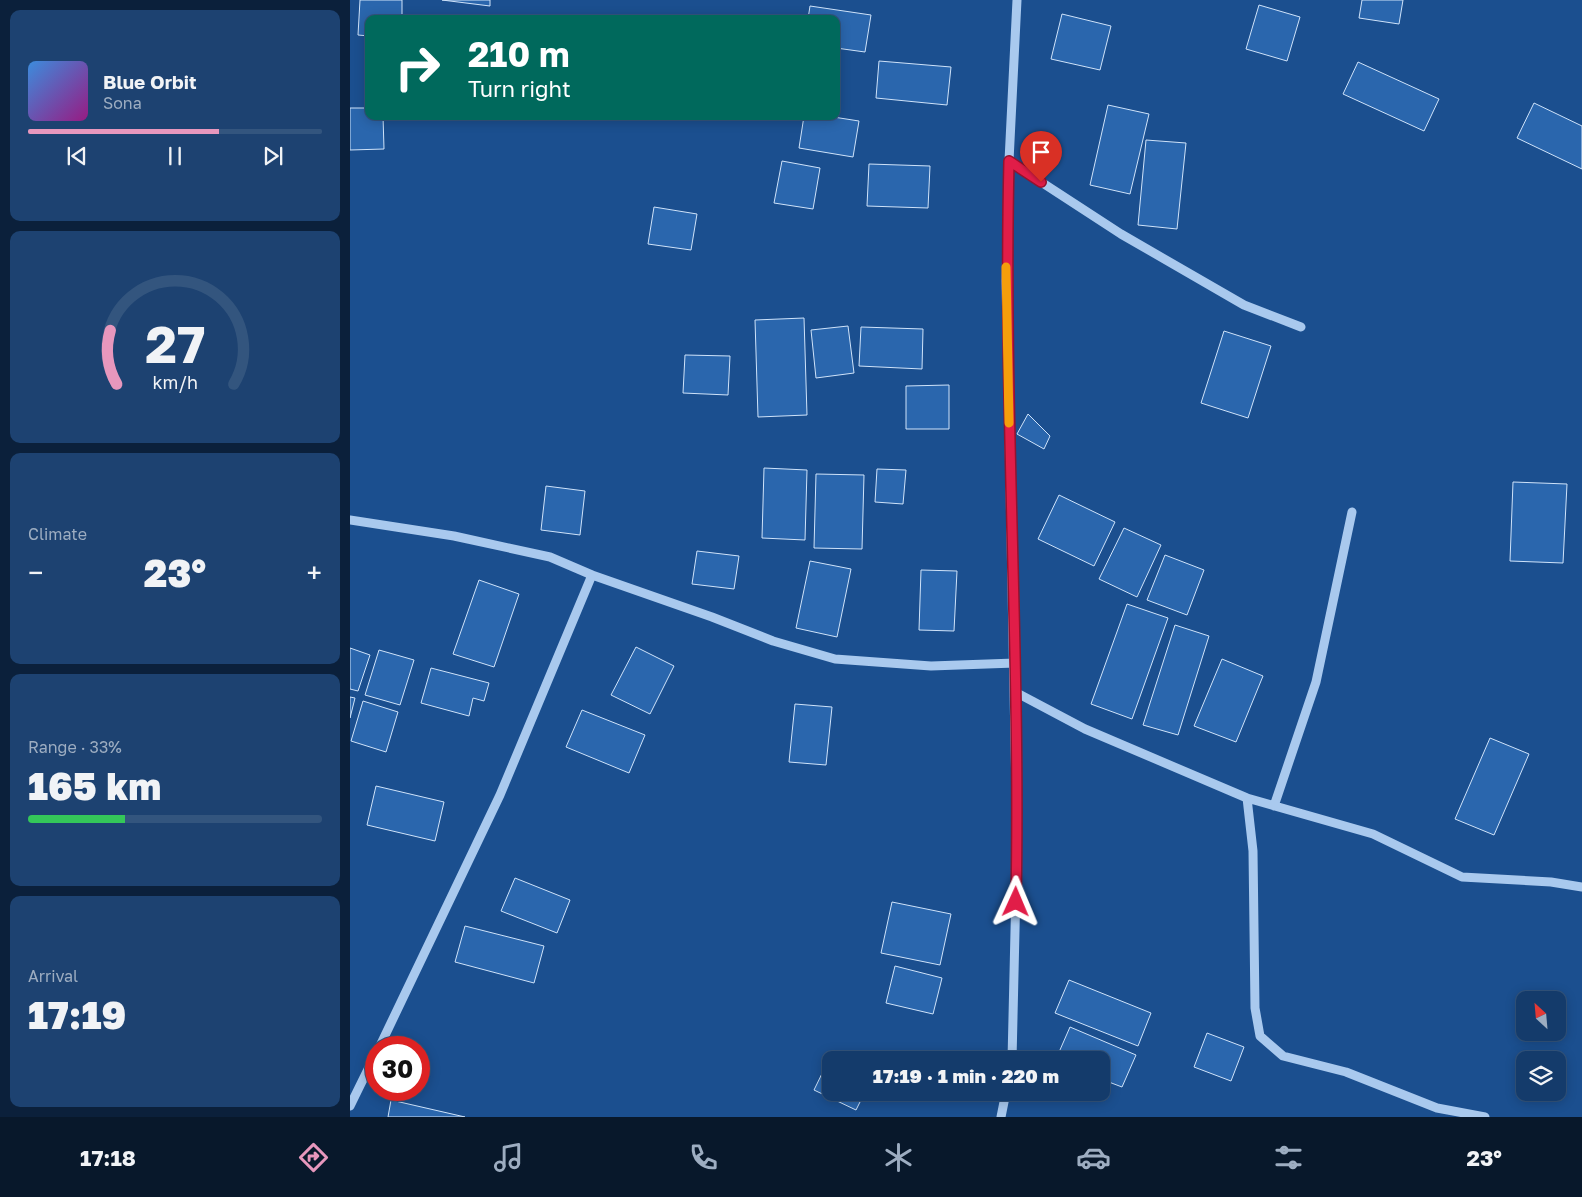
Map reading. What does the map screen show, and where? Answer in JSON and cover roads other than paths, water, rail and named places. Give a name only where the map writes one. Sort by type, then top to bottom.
[{"type":"street","points":[[1012,1051],[1017,845],[1015,663],[1006,281],[1009,161],[1017,0]]},
{"type":"street","points":[[1009,161],[1121,234],[1244,305],[1300,327]]},
{"type":"street","points":[[1274,806],[1316,682],[1352,512]]},
{"type":"street","points":[[350,520],[454,536],[550,557],[592,575],[712,617],[773,641],[835,659],[931,666],[1015,663]]},
{"type":"street","points":[[385,1036],[500,795],[592,575]]},
{"type":"street","points":[[1015,692],[1085,729],[1247,798],[1373,834],[1462,877],[1551,882],[1582,887]]},
{"type":"street","points":[[1247,798],[1253,851],[1255,1008],[1260,1036],[1283,1056],[1346,1072],[1437,1108],[1485,1117]]},
{"type":"street","points":[[350,1106],[365,1075]]},
{"type":"street","points":[[1001,1117],[1004,1101]]},
{"type":"street","points":[[1437,1108],[1439,1117]]}]
